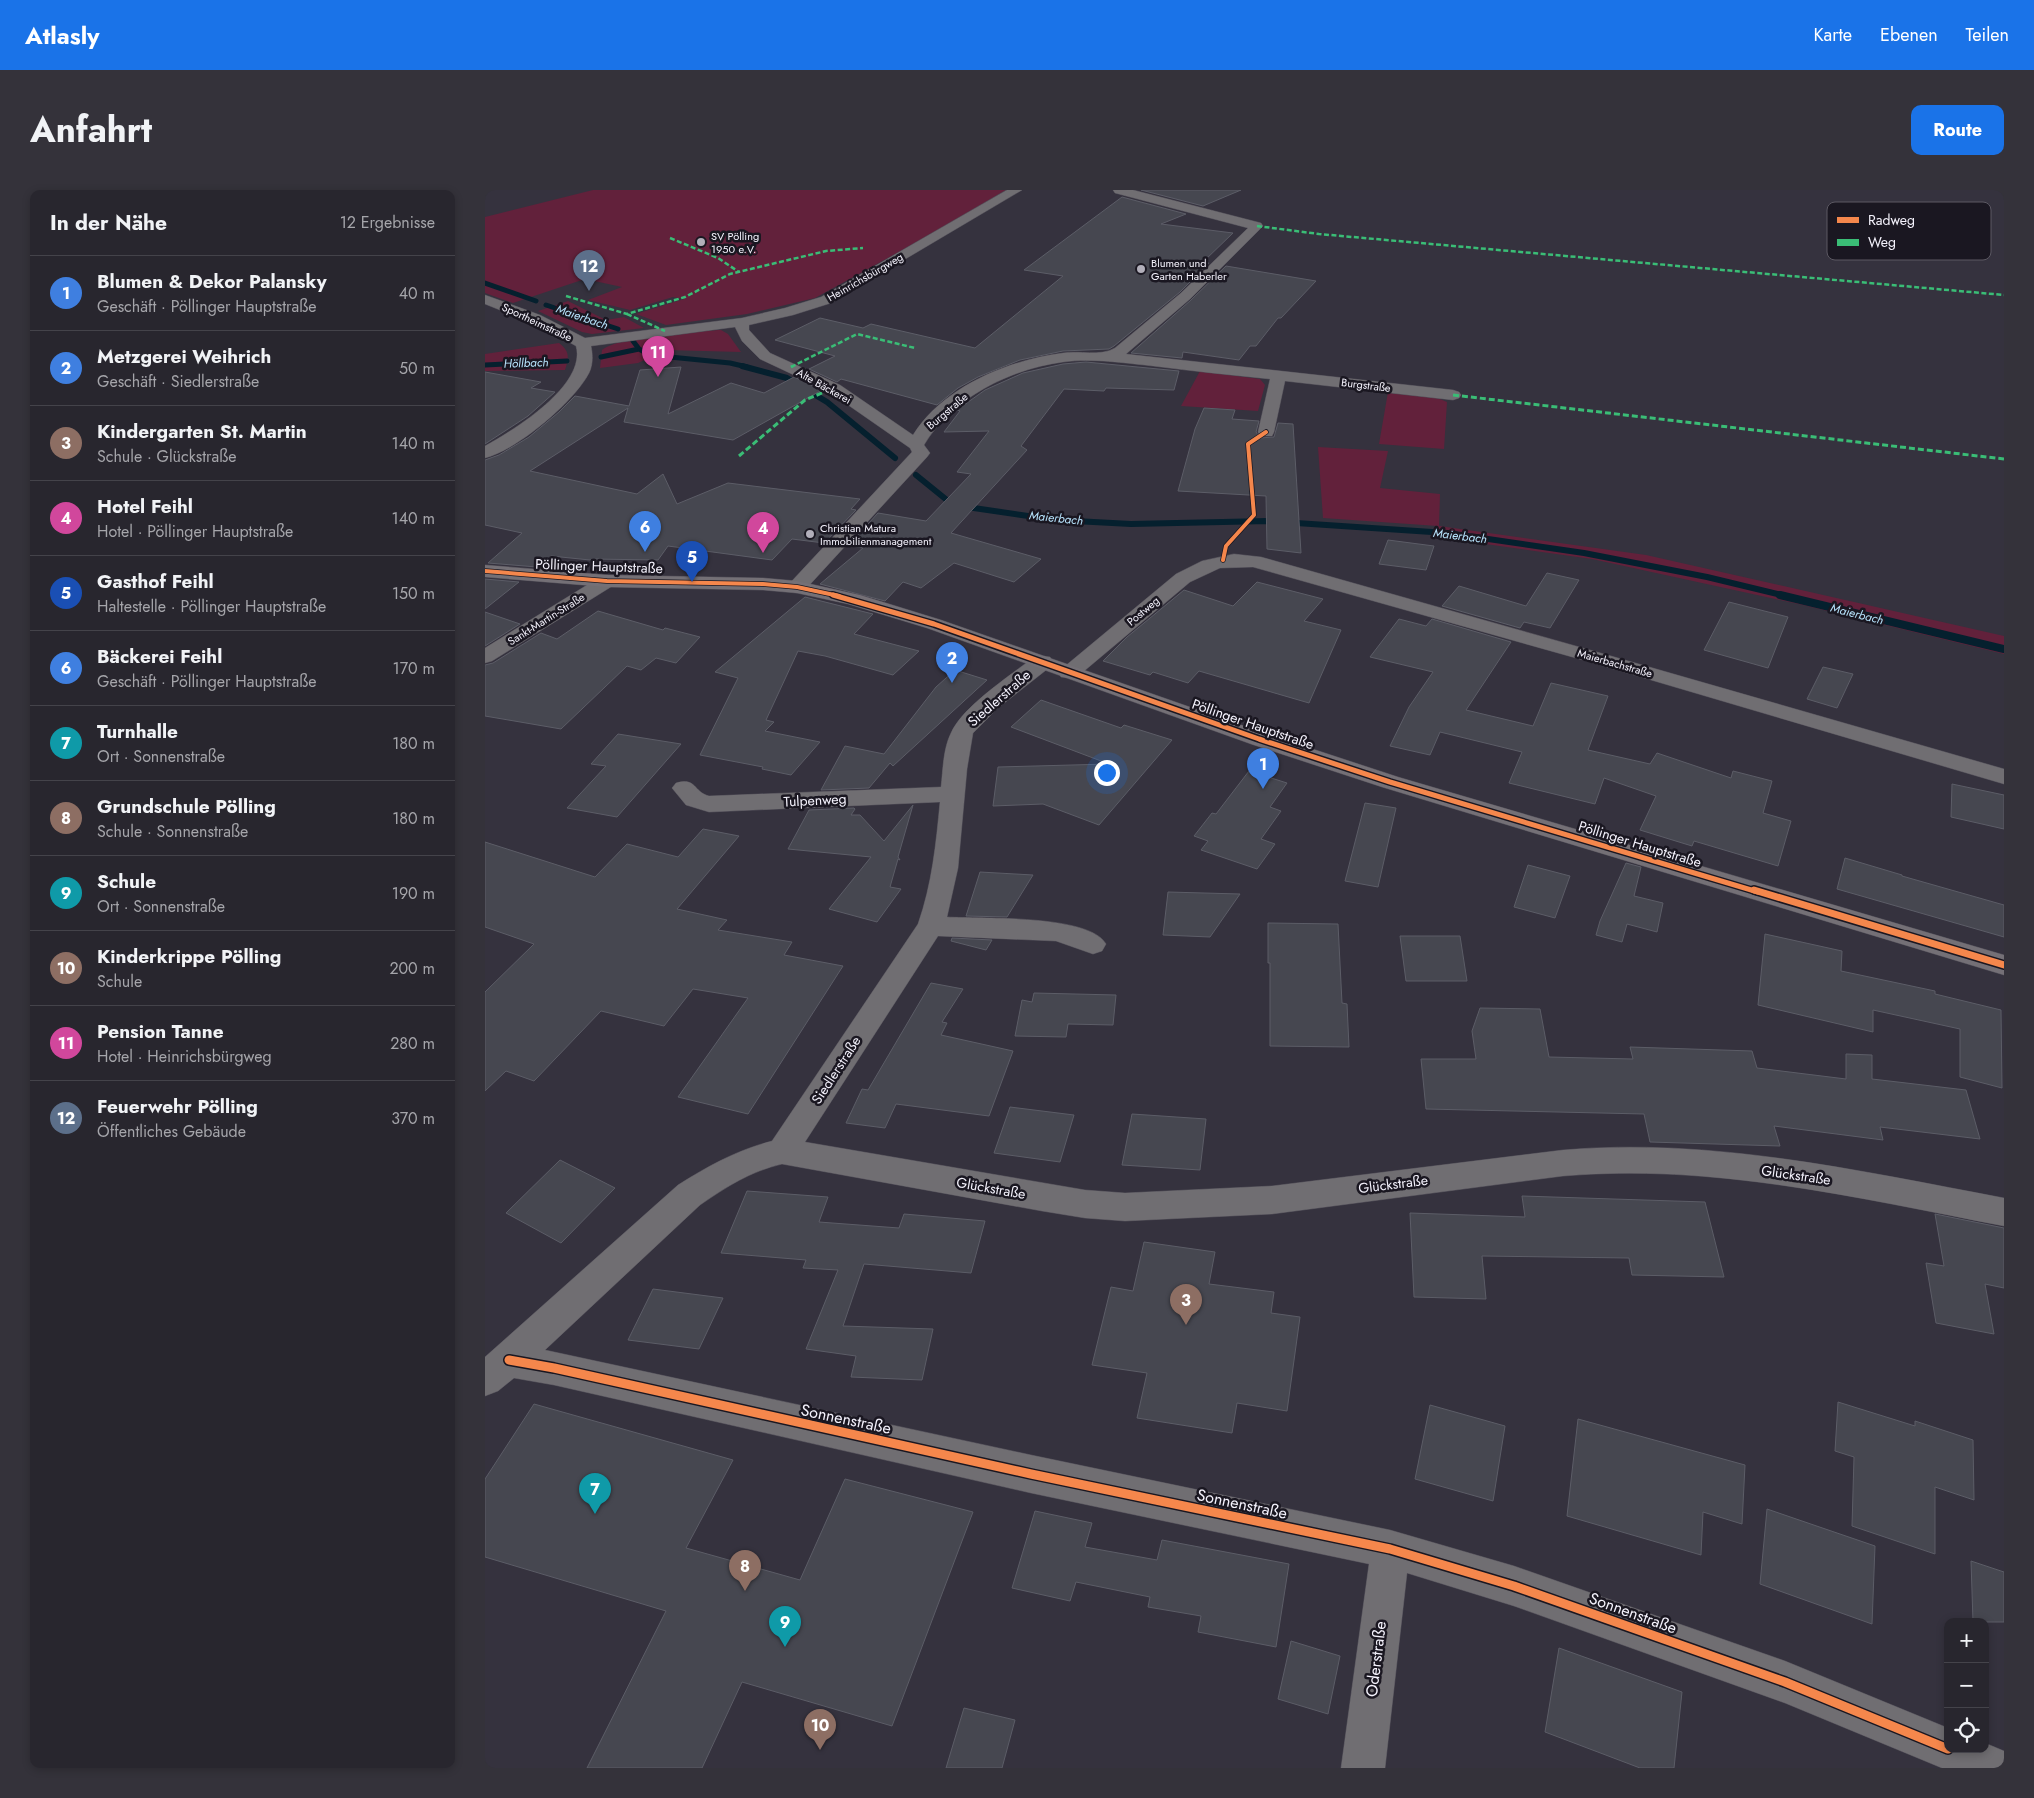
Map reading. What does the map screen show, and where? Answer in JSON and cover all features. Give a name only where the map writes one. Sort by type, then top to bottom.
[{"type":"street","name":"Heinrichsbürgweg","points":[[582,343],[741,322],[789,312],[826,300],[1016,190]]},
{"type":"street","points":[[1112,356],[1154,324],[1203,280],[1257,226],[1119,190]]},
{"type":"street","name":"Sportheimstraße","points":[[485,299],[519,311],[582,343],[585,352],[584,366],[581,373],[554,407],[525,430],[485,453]]},
{"type":"street","name":"Alte Bäckerei","points":[[741,322],[742,330],[747,338],[765,356],[834,388],[916,445]]},
{"type":"street","name":"Burgstraße","points":[[797,587],[921,453],[916,445],[931,422],[973,389],[997,376],[1024,365],[1043,360],[1076,356],[1112,356],[1453,395]]},
{"type":"street","points":[[1266,432],[1279,375]]},
{"type":"street","name":"Postweg","points":[[1069,672],[1183,578],[1209,564],[1223,560]]},
{"type":"street","name":"Maierbachstraße","points":[[1223,560],[1254,561],[1278,567],[2004,778]]},
{"type":"street","name":"Pöllinger Hauptstraße","points":[[485,571],[607,581],[725,582],[797,587],[853,599],[894,611],[1259,739],[1390,782],[2004,965]]},
{"type":"street","name":"Sankt-Martin-Straße","points":[[485,657],[607,581]]},
{"type":"street","name":"Siedlerstraße","points":[[782,1151],[931,926],[938,909],[946,872],[952,794],[963,730],[1041,662]]},
{"type":"street","name":"Tulpenweg","points":[[684,788],[694,800],[726,805],[952,794]]},
{"type":"street","points":[[931,926],[1056,931],[1070,934],[1093,944]]},
{"type":"street","points":[[497,1369],[689,1195],[751,1159],[782,1151]]},
{"type":"street","name":"Glückstraße","points":[[782,1151],[1042,1197],[1085,1204],[1125,1207],[1272,1200],[1563,1163],[1609,1159],[1651,1159],[1705,1163],[1824,1178],[2004,1212]]},
{"type":"street","name":"Sonnenstraße","points":[[497,1369],[564,1370],[1031,1474],[1390,1549],[1514,1586],[1767,1675],[1944,1747]]},
{"type":"street","name":"Oderstraße","points":[[1363,1768],[1390,1549]]},
{"type":"street","name":"Sonnenstraße","points":[[1957,1753],[1993,1768]]},
{"type":"shaded area","name":"SV Pölling 1950 e.V.","points":[[593,190],[1006,190],[961,218],[815,298],[747,314],[666,325],[636,314],[684,299],[673,297],[630,310],[588,300],[622,287],[585,279],[513,303],[485,293],[485,217]]},
{"type":"shaded area","points":[[568,301],[606,320],[624,317],[644,328],[592,334],[582,332],[538,311]]},
{"type":"shaded area","points":[[721,330],[728,334],[741,352],[666,350],[638,363],[600,368],[602,350],[611,345],[659,335]]},
{"type":"shaded area","points":[[559,343],[568,355],[565,370],[485,371],[485,354]]},
{"type":"shaded area","points":[[1200,371],[1260,379],[1265,385],[1258,411],[1181,406]]},
{"type":"shaded area","points":[[1388,392],[1435,397],[1447,402],[1444,449],[1379,444]]},
{"type":"shaded area","points":[[1318,447],[1388,451],[1380,488],[1440,494],[1439,526],[1646,555],[2004,636],[2004,654],[1803,605],[1592,559],[1436,537],[1438,526],[1323,518]]},
{"type":"building","points":[[1141,190],[1241,190],[1203,206]]},
{"type":"building","points":[[1122,197],[1186,214],[1161,224],[1233,233],[1203,262],[1209,263],[1180,292],[1109,349],[1063,351],[1020,360],[978,377],[958,388],[937,405],[841,379],[837,382],[809,369],[835,356],[775,340],[820,318],[863,328],[871,324],[975,348],[1063,276],[1024,270]]},
{"type":"building","points":[[1226,266],[1316,281],[1281,318],[1278,318],[1256,346],[1250,346],[1239,360],[1183,352],[1182,358],[1131,353],[1191,300]]},
{"type":"building","points":[[1086,362],[1179,371],[1174,390],[1106,388],[1104,391],[1064,389],[1021,446],[1027,450],[951,533],[1041,559],[1014,582],[954,563],[921,588],[903,582],[885,601],[820,584],[863,548],[848,546],[878,513],[926,521],[971,474],[957,472],[989,431],[944,432],[960,411],[957,410],[985,390],[1023,373],[1063,364]]},
{"type":"building","points":[[681,367],[668,414],[731,383],[764,393],[794,377],[822,390],[733,440],[624,422],[628,408],[530,471],[637,494],[663,474],[677,504],[728,483],[860,499],[851,509],[856,510],[824,543],[792,539],[772,560],[668,546],[658,560],[590,560],[551,556],[537,567],[488,563],[522,533],[485,525],[485,460],[499,455],[529,437],[575,396],[629,406],[640,370]]},
{"type":"building","points":[[485,372],[541,382],[531,388],[555,392],[528,416],[485,444]]},
{"type":"building","points":[[1204,408],[1235,410],[1232,419],[1259,421],[1256,432],[1260,438],[1274,437],[1278,423],[1293,424],[1301,553],[1267,549],[1266,496],[1178,491],[1195,429]]},
{"type":"building","points":[[1388,540],[1434,546],[1426,570],[1379,564]]},
{"type":"building","points":[[1547,573],[1579,580],[1550,628],[1524,622],[1520,628],[1442,606],[1459,586],[1526,606]]},
{"type":"building","points":[[485,579],[519,582],[485,609]]},
{"type":"building","points":[[1257,582],[1323,599],[1304,621],[1341,630],[1309,703],[1199,671],[1188,683],[1153,672],[1150,675],[1103,661],[1127,637],[1184,590],[1233,606]]},
{"type":"building","points":[[805,597],[873,614],[854,634],[919,651],[893,675],[825,656],[798,651],[766,720],[774,722],[765,731],[820,742],[791,775],[762,769],[763,767],[700,755],[738,678],[715,672]]},
{"type":"building","points":[[1729,602],[1788,617],[1768,668],[1704,650]]},
{"type":"building","points":[[598,611],[663,630],[665,628],[700,637],[676,663],[656,658],[641,670],[627,666],[561,729],[485,716],[485,665],[493,663],[541,633],[557,639]]},
{"type":"building","points":[[485,612],[520,624],[485,646]]},
{"type":"building","points":[[1399,619],[1426,626],[1432,619],[1511,642],[1466,710],[1533,726],[1551,683],[1608,696],[1588,750],[1650,764],[1657,753],[1731,778],[1733,771],[1772,781],[1763,813],[1791,821],[1778,866],[1694,841],[1692,846],[1640,830],[1656,796],[1604,778],[1595,804],[1509,783],[1522,752],[1440,732],[1430,755],[1390,746],[1409,707],[1433,672],[1370,657]]},
{"type":"building","points":[[1823,667],[1853,674],[1837,708],[1807,699]]},
{"type":"building","points":[[955,670],[987,680],[893,766],[890,763],[869,788],[821,790],[845,746],[884,754],[936,687]]},
{"type":"building","points":[[1041,700],[1121,728],[1124,725],[1172,740],[1099,825],[1043,804],[993,806],[998,767],[1109,764],[1011,727]]},
{"type":"building","points":[[618,734],[681,744],[617,817],[567,808],[606,766],[591,764]]},
{"type":"building","points":[[1249,771],[1287,783],[1270,807],[1281,811],[1261,839],[1275,844],[1257,869],[1201,850],[1208,841],[1194,836],[1212,813],[1216,814]]},
{"type":"building","points":[[1952,784],[2004,795],[2004,829],[1951,817]]},
{"type":"building","points":[[1365,803],[1396,808],[1378,887],[1345,881]]},
{"type":"building","points":[[913,805],[898,857],[900,860],[898,859],[890,887],[901,889],[877,922],[829,909],[871,857],[788,849],[809,810],[854,808],[851,815],[860,815],[884,841]]},
{"type":"building","points":[[703,829],[739,836],[677,909],[727,920],[718,930],[792,942],[784,955],[843,966],[748,1114],[678,1097],[748,998],[693,989],[664,1026],[601,1011],[534,1081],[506,1071],[485,1091],[485,992],[534,944],[485,927],[485,842],[595,877],[627,844],[678,857]]},
{"type":"building","points":[[1845,858],[2004,905],[2004,937],[1837,889]]},
{"type":"building","points":[[1626,863],[1641,867],[1634,896],[1663,903],[1657,932],[1627,924],[1622,942],[1596,935],[1600,921]]},
{"type":"building","points":[[1528,865],[1570,876],[1555,918],[1514,907]]},
{"type":"building","points":[[980,872],[1033,875],[1007,917],[966,916]]},
{"type":"building","points":[[1168,892],[1240,894],[1210,937],[1163,935]]},
{"type":"building","points":[[1268,923],[1338,924],[1342,1003],[1347,1004],[1349,1047],[1270,1046]]},
{"type":"building","points":[[1765,934],[1842,951],[1841,971],[1935,991],[1935,994],[2001,1010],[2002,1088],[1960,1077],[1960,1029],[1873,1010],[1873,1032],[1758,1005]]},
{"type":"building","points":[[1400,936],[1460,936],[1467,981],[1406,981]]},
{"type":"building","points":[[952,938],[992,940],[986,950],[951,941]]},
{"type":"building","points":[[931,983],[963,989],[942,1022],[947,1023],[941,1035],[1013,1051],[989,1116],[896,1104],[885,1128],[846,1123],[862,1089],[868,1090]]},
{"type":"building","points":[[1034,993],[1116,995],[1113,1025],[1068,1024],[1066,1037],[1015,1036],[1022,1000],[1032,1002]]},
{"type":"building","points":[[1480,1008],[1540,1009],[1549,1057],[1633,1059],[1630,1047],[1752,1051],[1757,1068],[1846,1079],[1846,1054],[1872,1055],[1872,1079],[1966,1090],[1980,1139],[1880,1127],[1883,1140],[1774,1126],[1780,1146],[1650,1142],[1644,1114],[1426,1109],[1421,1059],[1476,1059],[1472,1031]]},
{"type":"building","points":[[1010,1107],[1074,1115],[1060,1162],[994,1153]]},
{"type":"building","points":[[1132,1114],[1206,1119],[1200,1170],[1122,1165]]},
{"type":"building","points":[[560,1160],[615,1188],[561,1243],[506,1213]]},
{"type":"building","points":[[747,1191],[828,1197],[819,1222],[899,1228],[904,1214],[985,1221],[971,1273],[864,1264],[843,1326],[933,1329],[922,1380],[851,1377],[856,1356],[806,1349],[838,1270],[803,1268],[806,1260],[721,1253]]},
{"type":"building","points":[[1522,1196],[1705,1202],[1724,1277],[1632,1275],[1629,1258],[1482,1256],[1486,1299],[1414,1297],[1410,1213],[1525,1217]]},
{"type":"building","points":[[1935,1214],[2004,1228],[2004,1288],[1985,1284],[1994,1334],[1936,1323],[1926,1263],[1944,1266]]},
{"type":"building","points":[[1144,1242],[1215,1252],[1209,1284],[1274,1292],[1271,1313],[1300,1317],[1287,1411],[1237,1403],[1232,1433],[1137,1418],[1147,1373],[1092,1365],[1111,1287],[1133,1291]]},
{"type":"building","points":[[653,1289],[723,1298],[699,1349],[628,1340]]},
{"type":"building","points":[[1838,1402],[1915,1426],[1915,1421],[1973,1440],[1974,1500],[1935,1487],[1935,1554],[1852,1526],[1854,1457],[1835,1451]]},
{"type":"building","points":[[534,1404],[733,1460],[686,1548],[800,1580],[845,1479],[973,1512],[892,1726],[742,1682],[702,1768],[587,1768],[666,1611],[485,1557],[485,1479]]},
{"type":"building","points":[[1430,1405],[1505,1426],[1493,1501],[1415,1479]]},
{"type":"building","points":[[1578,1419],[1745,1465],[1742,1524],[1703,1512],[1701,1555],[1567,1516]]},
{"type":"building","points":[[1767,1509],[1875,1546],[1872,1624],[1760,1584]]},
{"type":"building","points":[[1035,1511],[1092,1523],[1085,1547],[1157,1560],[1162,1540],[1289,1564],[1276,1647],[1198,1632],[1201,1616],[1148,1607],[1150,1597],[1076,1582],[1070,1601],[1012,1588]]},
{"type":"building","points":[[1971,1561],[2004,1572],[2004,1622],[1989,1622],[1989,1618],[1973,1618]]},
{"type":"building","points":[[1291,1641],[1340,1656],[1328,1714],[1278,1699]]},
{"type":"building","points":[[1559,1648],[1682,1692],[1674,1768],[1640,1768],[1545,1732]]},
{"type":"building","points":[[964,1708],[1015,1720],[1002,1768],[946,1768]]},
{"type":"waterway","name":"Maierbach","points":[[485,283],[536,301]]},
{"type":"waterway","name":"Maierbach","points":[[546,305],[618,329]]},
{"type":"waterway","name":"Maierbach","points":[[633,341],[639,349]]},
{"type":"waterway","name":"Höllbach","points":[[601,357],[639,349]]},
{"type":"waterway","name":"Maierbach","points":[[639,349],[650,355],[730,363],[747,367]]},
{"type":"waterway","name":"Höllbach","points":[[485,365],[567,361]]},
{"type":"waterway","name":"Maierbach","points":[[742,366],[787,378],[827,402],[895,458]]},
{"type":"waterway","name":"Maierbach","points":[[916,475],[953,505],[1056,520],[1131,524],[1268,521],[1447,533],[1584,553],[1707,577],[1786,596]]},
{"type":"waterway","name":"Maierbach","points":[[1780,595],[2004,649]]},
{"type":"marked path","points":[[1257,226],[1319,234],[2004,295]]},
{"type":"marked path","points":[[670,238],[718,258],[739,272]]},
{"type":"marked path","points":[[566,296],[627,314],[685,297],[730,274],[826,251],[863,248]]},
{"type":"marked path","points":[[627,314],[665,331]]},
{"type":"marked path","points":[[791,367],[857,334],[915,348]]},
{"type":"marked path","points":[[739,456],[805,400],[834,388]]},
{"type":"marked path","points":[[1453,395],[2004,459]]},
{"type":"cycle path","points":[[1223,560],[1226,546],[1254,515],[1248,444],[1266,432]]},
{"type":"cycle path","points":[[485,571],[607,581],[763,584],[797,587],[853,599],[934,624],[1259,739],[1390,782],[2004,965]]},
{"type":"cycle path","points":[[509,1360],[554,1368],[1031,1474],[1390,1549],[1514,1586],[1785,1682],[1944,1747]]},
{"type":"place","name":"SV Pölling 1950 e.V.","points":[[701,242]]},
{"type":"place","name":"Blumen und Garten Haberler","points":[[1141,269]]},
{"type":"place","name":"Feuerwehr Pölling","points":[[589,291]]},
{"type":"place","name":"Pension Tanne","points":[[658,377]]},
{"type":"place","name":"Christian Matura Immobilienmanagement","points":[[810,534]]},
{"type":"place","name":"Bäckerei Feihl","points":[[645,552]]},
{"type":"place","name":"Hotel Feihl","points":[[763,553]]},
{"type":"place","name":"Gasthof Feihl","points":[[692,582]]},
{"type":"place","name":"Metzgerei Weihrich","points":[[952,683]]},
{"type":"place","name":"Blumen & Dekor Palansky","points":[[1263,789]]},
{"type":"place","name":"Kindergarten St. Martin","points":[[1186,1325]]},
{"type":"place","name":"Turnhalle","points":[[595,1514]]},
{"type":"place","name":"Grundschule Pölling","points":[[745,1591]]},
{"type":"place","name":"Schule","points":[[785,1647]]},
{"type":"place","name":"Kinderkrippe Pölling","points":[[820,1750]]}]
